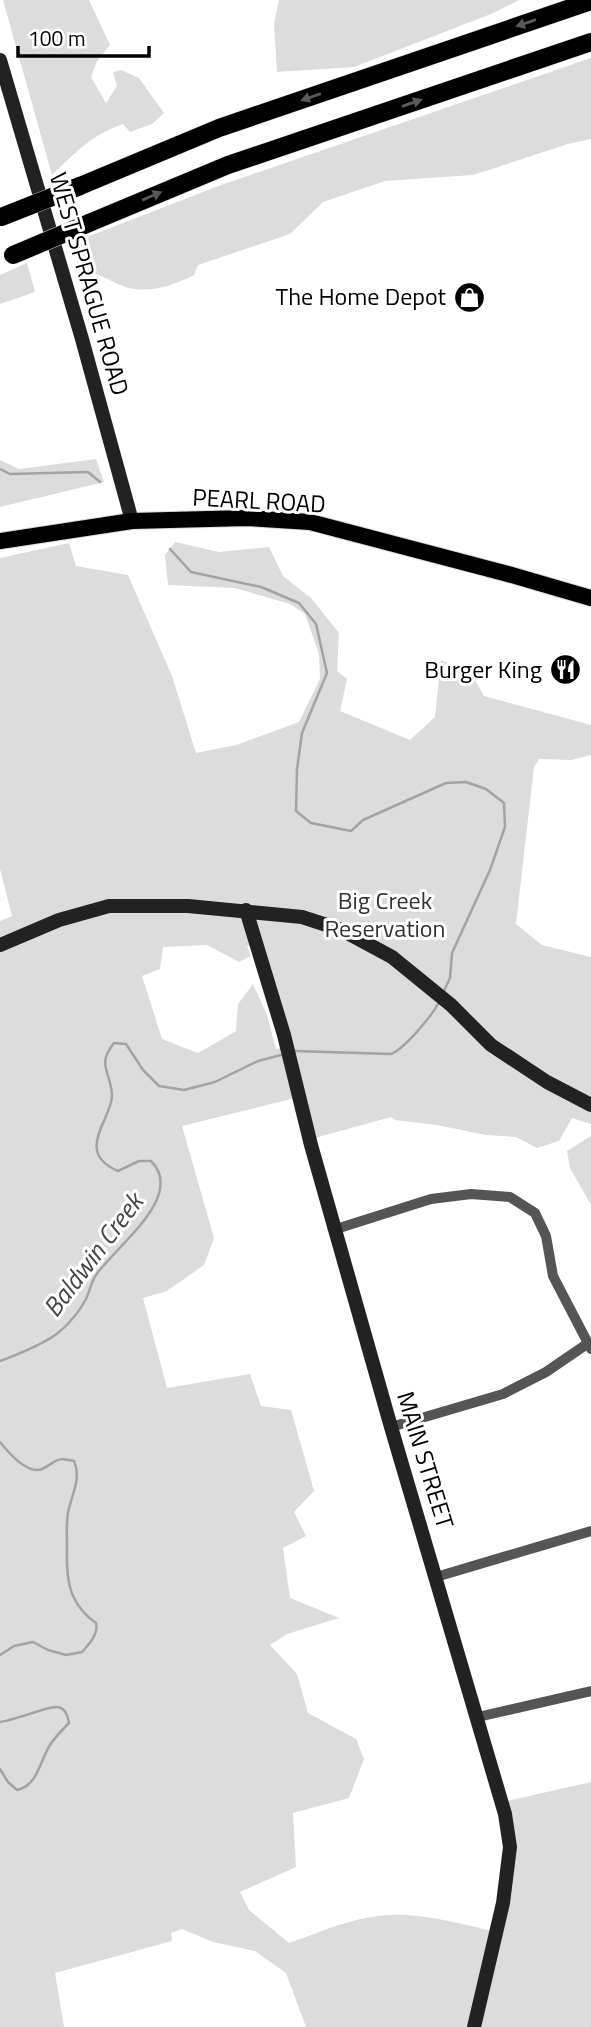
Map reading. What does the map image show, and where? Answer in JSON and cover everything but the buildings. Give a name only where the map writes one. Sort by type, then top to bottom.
[{"type":"highway","points":[[1,217],[219,128],[591,1]]},
{"type":"highway","points":[[6,258],[228,164],[591,42]]},
{"type":"main road","name":"PEARL ROAD","points":[[0,541],[132,521],[247,518],[310,522],[508,573],[591,598]]},
{"type":"street","name":"WEST SPRAGUE ROAD","points":[[0,60],[132,521]]},
{"type":"street","points":[[0,945],[59,920],[109,906],[188,906],[302,917],[342,930],[392,957],[451,1005],[491,1045],[547,1082],[591,1105]]},
{"type":"street","name":"MAIN STREET","points":[[246,910],[284,1035],[391,1427],[505,1814],[510,1847],[503,1903],[474,2027]]},
{"type":"street","points":[[336,1229],[431,1199],[471,1194],[510,1197],[535,1213],[546,1236],[553,1276],[589,1346],[503,1394],[391,1427]]},
{"type":"street","points":[[436,1577],[591,1531]]},
{"type":"street","points":[[478,1717],[591,1691]]},
{"type":"green space","points":[[3,0],[89,0],[110,45],[97,61],[91,77],[106,103],[117,86],[113,72],[121,70],[139,78],[164,113],[152,124],[130,132],[123,124],[101,134],[84,145],[52,175]]},
{"type":"green space","points":[[279,0],[519,0],[491,14],[354,67],[277,72],[274,24]]},
{"type":"green space","points":[[591,58],[591,139],[473,175],[385,181],[323,202],[290,234],[198,265],[194,275],[163,287],[130,288],[78,269],[74,242],[221,185]]},
{"type":"green space","points":[[27,263],[35,292],[0,304],[0,275]]},
{"type":"green space","points":[[96,459],[104,482],[0,507],[0,460],[19,469]]},
{"type":"green space","name":"Big Creek Reservation","points":[[175,542],[219,552],[269,547],[283,576],[311,598],[339,633],[337,671],[347,679],[340,711],[410,740],[435,717],[441,660],[471,673],[484,696],[591,725],[591,755],[571,760],[539,759],[534,767],[516,924],[542,945],[591,957],[591,1124],[572,1118],[559,1141],[537,1148],[516,1137],[486,1135],[395,1120],[391,1117],[311,1139],[299,1097],[182,1126],[214,1238],[204,1265],[167,1291],[143,1298],[167,1388],[250,1374],[261,1406],[291,1410],[314,1491],[294,1512],[306,1536],[283,1548],[290,1598],[339,1618],[287,1634],[270,1645],[297,1674],[308,1713],[356,1739],[364,1759],[349,1798],[293,1813],[296,1867],[240,1892],[249,1910],[289,1943],[351,1921],[390,1915],[428,1917],[492,1931],[470,2027],[306,2027],[286,1973],[255,1951],[213,1942],[182,1929],[171,1933],[172,1941],[55,1973],[64,2027],[0,2027],[0,921],[12,916],[0,869],[0,558],[69,543],[76,566],[128,575],[172,676],[196,753],[236,745],[299,722],[320,679],[319,654],[305,614],[290,604],[235,588],[168,585],[165,555]],"holes":[[[255,944],[285,1047],[276,1049],[267,1015],[253,984],[238,1004],[236,1031],[198,1053],[162,1039],[142,976],[160,969],[163,947],[207,945],[239,962],[251,956],[247,946]]]},
{"type":"green space","points":[[591,1136],[591,1205],[570,1168],[567,1151]]},
{"type":"green space","points":[[591,1782],[591,2027],[475,2027],[515,1848],[502,1802]]},
{"type":"waterway","name":"Baldwin Creek","points":[[0,469],[10,474],[88,472],[100,482]]},
{"type":"waterway","name":"Baldwin Creek","points":[[170,549],[191,572],[261,587],[299,603],[316,624],[327,673],[302,733],[297,769],[296,811],[311,823],[351,831],[363,820],[446,783],[466,782],[486,789],[504,803],[505,827],[490,870],[452,953],[450,978],[443,993]]},
{"type":"waterway","name":"Baldwin Creek","points":[[295,1051],[391,1054],[417,1031],[439,1002]]},
{"type":"waterway","name":"Baldwin Creek","points":[[0,1361],[45,1341],[70,1322],[86,1299],[96,1275],[144,1220],[160,1190],[160,1175],[151,1161],[139,1161],[118,1171],[105,1163],[98,1154],[98,1134],[112,1095],[105,1063],[114,1043],[126,1044],[143,1070],[159,1086],[184,1090],[215,1082],[258,1061],[285,1054]]},
{"type":"waterway","name":"Baldwin Creek","points":[[0,1442],[18,1462],[30,1469],[42,1469],[59,1459],[74,1461],[77,1474],[67,1521],[68,1580],[74,1599],[97,1627],[93,1639],[82,1652],[66,1655],[33,1642],[14,1646],[0,1655]]},
{"type":"waterway","name":"Baldwin Creek","points":[[0,1722],[59,1707],[64,1710],[69,1723],[52,1742],[38,1772],[24,1788],[17,1790],[0,1769]]},
{"type":"place","name":"The Home Depot","points":[[469,297]]},
{"type":"place","name":"Burger King","points":[[565,670]]}]
